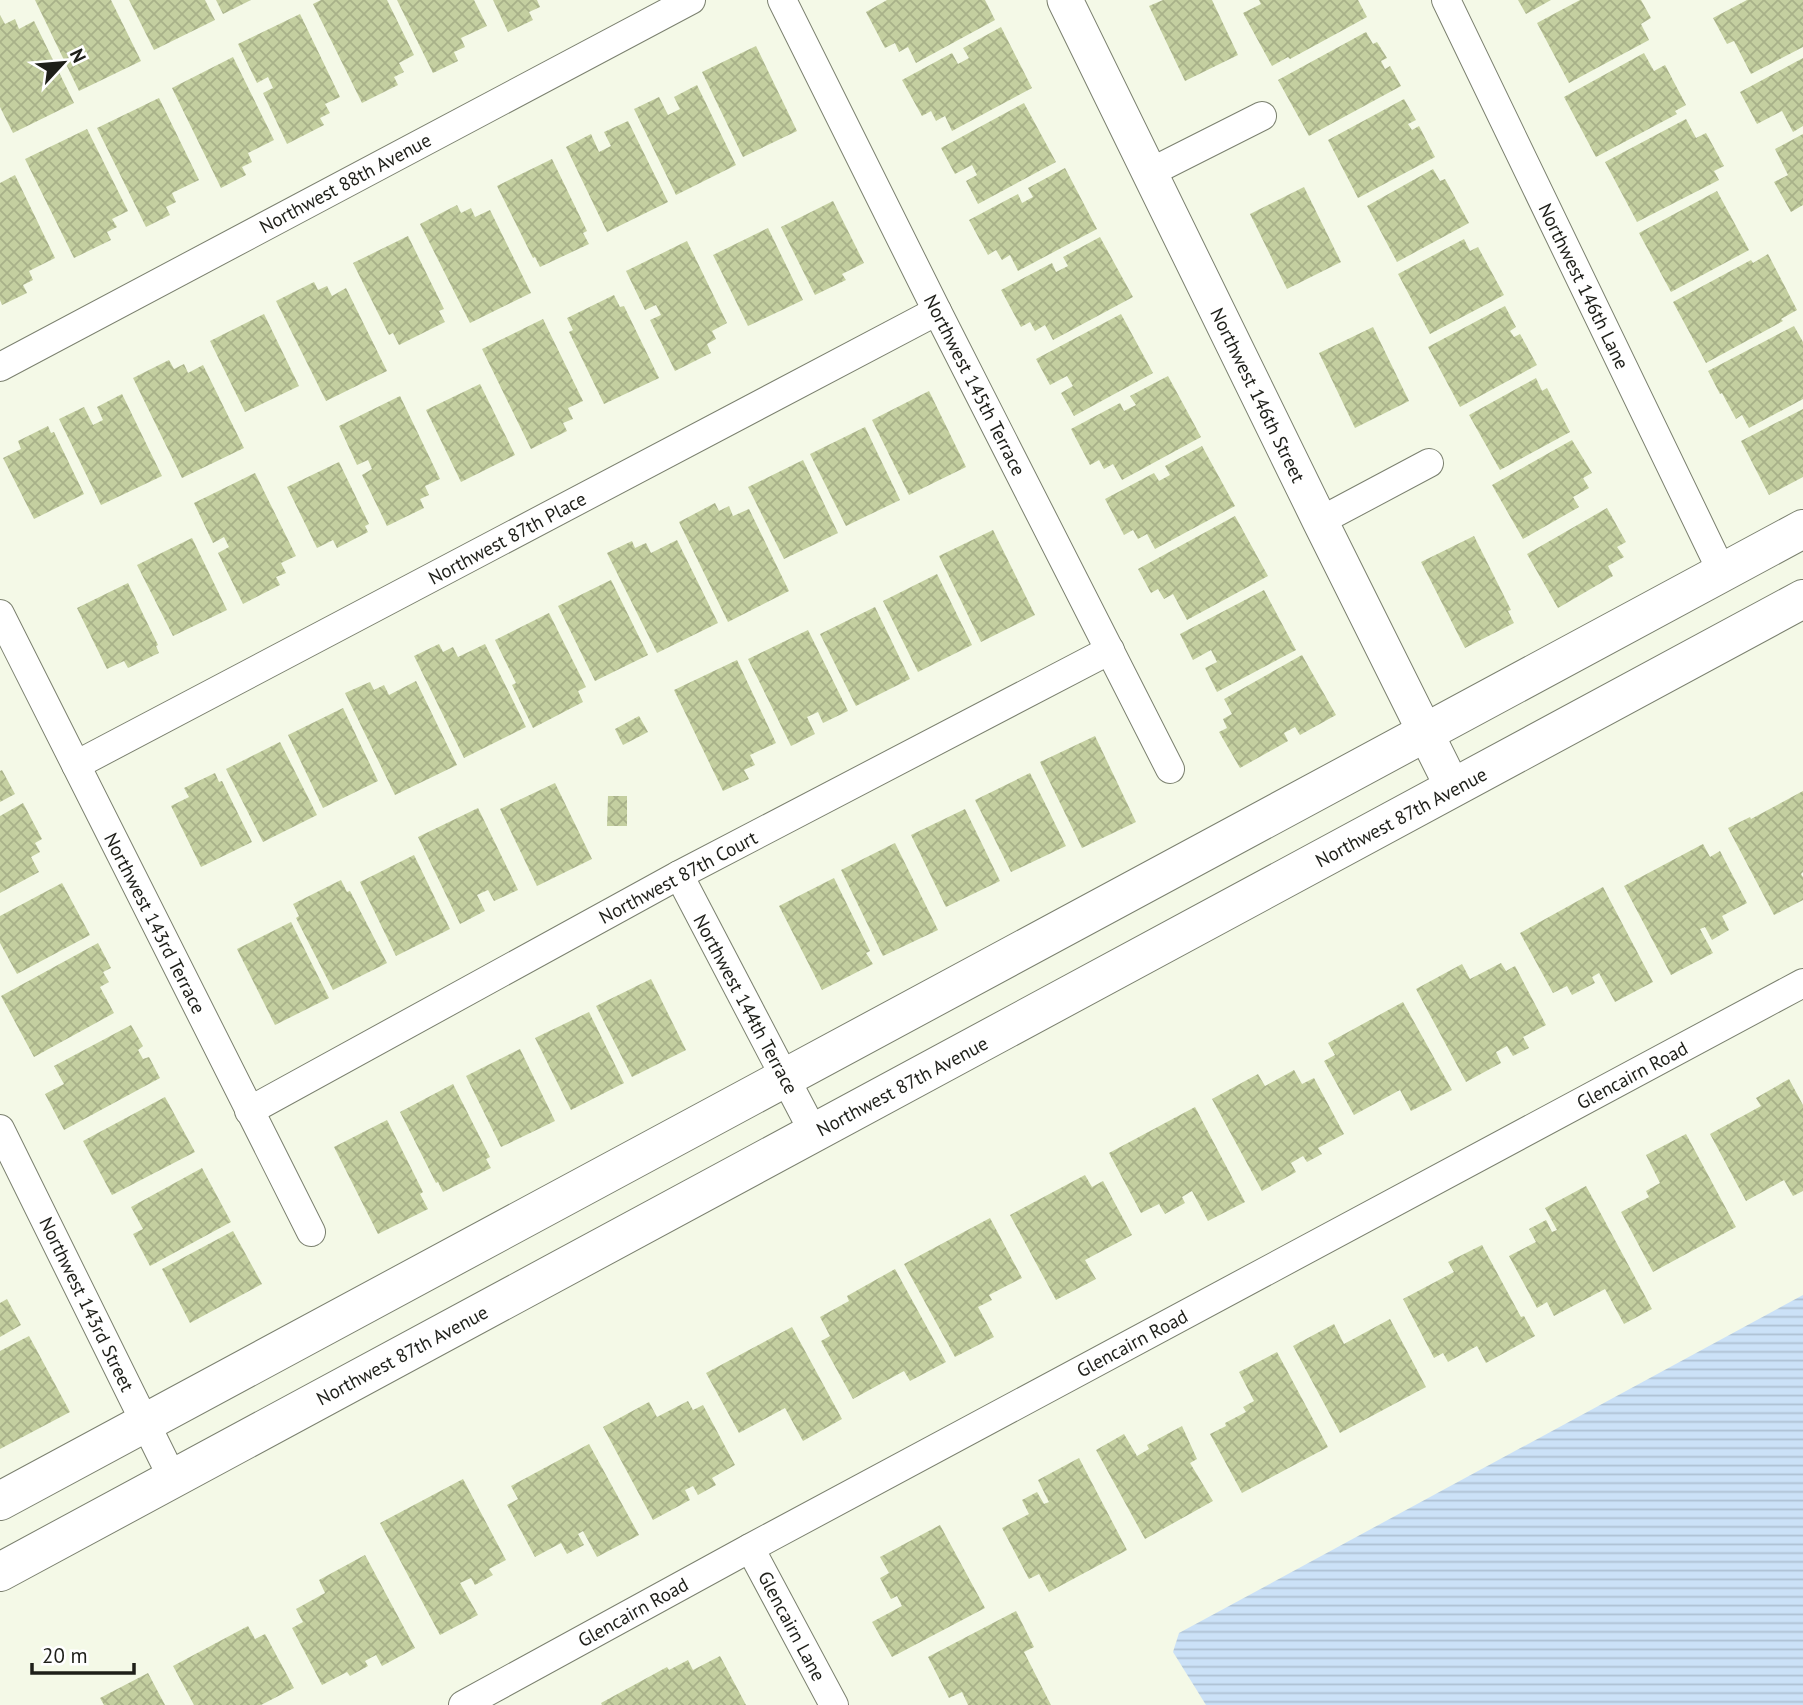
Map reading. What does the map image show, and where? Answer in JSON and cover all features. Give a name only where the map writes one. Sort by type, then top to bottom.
[{"type":"main road","points":[[0,1501],[1803,529]]},
{"type":"main road","name":"Northwest 87th Avenue","points":[[0,1572],[1803,599]]},
{"type":"street","name":"Northwest 88th Avenue","points":[[0,367],[691,0]]},
{"type":"street","name":"Northwest 145th Terrace","points":[[782,0],[1170,769]]},
{"type":"street","name":"Northwest 146th Street","points":[[1065,0],[1453,788]]},
{"type":"street","name":"Northwest 146th Lane","points":[[1446,0],[1722,572]]},
{"type":"street","points":[[1149,173],[1262,116]]},
{"type":"street","name":"Northwest 87th Place","points":[[76,765],[937,311]]},
{"type":"street","points":[[1320,521],[1429,463]]},
{"type":"street","name":"Northwest 143rd Terrace","points":[[0,614],[311,1232]]},
{"type":"street","name":"Northwest 87th Court","points":[[249,1111],[679,875],[1110,650]]},
{"type":"street","name":"Northwest 144th Terrace","points":[[679,875],[814,1133]]},
{"type":"street","name":"Glencairn Road","points":[[463,1705],[750,1548],[1803,984]]},
{"type":"street","name":"Northwest 143rd Street","points":[[0,1129],[173,1479]]},
{"type":"street","name":"Glencairn Lane","points":[[750,1548],[834,1705]]},
{"type":"water","points":[[1803,1295],[1803,1705],[1206,1705],[1173,1652],[1179,1633]]},
{"type":"building","points":[[35,0],[111,0],[141,61],[79,91]]},
{"type":"building","points":[[129,0],[205,0],[215,20],[154,50]]},
{"type":"building","points":[[216,0],[251,0],[223,14]]},
{"type":"building","points":[[321,0],[387,0],[414,55],[399,63],[404,72],[394,77],[398,85],[362,103],[313,4]]},
{"type":"building","points":[[397,0],[474,0],[487,26],[461,38],[465,47],[454,52],[458,61],[433,73]]},
{"type":"building","points":[[493,0],[537,0],[540,7],[529,12],[533,20],[508,32]]},
{"type":"building","points":[[887,0],[985,0],[995,20],[916,63],[908,47],[899,52],[895,43],[885,48],[866,12]]},
{"type":"building","points":[[1163,0],[1212,0],[1238,55],[1185,81],[1149,6]]},
{"type":"building","points":[[1259,0],[1358,0],[1367,17],[1272,66],[1243,13],[1261,4]]},
{"type":"building","points":[[1518,0],[1551,0],[1526,14]]},
{"type":"building","points":[[1580,0],[1641,0],[1651,18],[1641,24],[1649,40],[1569,83],[1537,23]]},
{"type":"building","points":[[1747,0],[1803,0],[1803,47],[1751,74],[1734,41],[1727,44],[1713,18]]},
{"type":"building","points":[[300,14],[340,97],[325,104],[330,113],[320,118],[324,125],[287,144],[263,93],[273,88],[268,77],[257,83],[238,44]]},
{"type":"building","points":[[0,15],[5,24],[15,19],[19,29],[34,21],[74,103],[13,133],[0,107]]},
{"type":"building","points":[[1001,27],[1032,88],[952,131],[945,116],[936,121],[931,111],[922,116],[902,80],[952,53],[958,64],[969,58],[963,48]]},
{"type":"building","points":[[1366,32],[1373,44],[1377,42],[1387,58],[1381,61],[1385,69],[1390,66],[1401,86],[1309,136],[1278,80]]},
{"type":"building","points":[[756,46],[797,131],[743,157],[702,72]]},
{"type":"building","points":[[1644,53],[1654,71],[1665,65],[1686,105],[1675,111],[1677,114],[1596,157],[1564,97]]},
{"type":"building","points":[[233,57],[274,140],[248,153],[252,162],[242,167],[246,175],[221,188],[172,88]]},
{"type":"building","points":[[1803,58],[1803,126],[1793,132],[1782,111],[1757,124],[1740,92]]},
{"type":"building","points":[[697,85],[736,165],[676,195],[634,109],[659,97],[668,115],[680,109],[674,97]]},
{"type":"building","points":[[159,98],[199,180],[172,193],[176,202],[166,207],[170,215],[146,227],[97,128]]},
{"type":"building","points":[[1404,99],[1416,120],[1408,124],[1412,130],[1419,126],[1435,157],[1358,198],[1328,140]]},
{"type":"building","points":[[1024,103],[1056,162],[978,204],[966,181],[977,175],[972,165],[955,174],[941,148]]},
{"type":"building","points":[[1686,119],[1696,138],[1706,133],[1724,166],[1714,171],[1719,180],[1637,222],[1605,162]]},
{"type":"building","points":[[628,121],[668,202],[607,232],[566,147],[591,134],[599,152],[611,146],[604,132]]},
{"type":"building","points":[[87,129],[128,211],[112,219],[117,227],[107,232],[111,240],[74,258],[25,159]]},
{"type":"building","points":[[1803,134],[1803,205],[1791,212],[1774,182],[1788,175],[1775,149]]},
{"type":"building","points":[[552,159],[587,231],[583,233],[589,244],[540,267],[497,186]]},
{"type":"building","points":[[1065,168],[1097,229],[1018,271],[1010,255],[1002,260],[996,250],[988,255],[969,220],[1018,194],[1022,203],[1033,197],[1028,188]]},
{"type":"building","points":[[1433,169],[1440,181],[1445,179],[1469,223],[1397,262],[1367,206]]},
{"type":"building","points":[[15,175],[55,258],[29,271],[33,280],[23,285],[27,293],[2,305],[0,183]]},
{"type":"building","points":[[1304,187],[1341,262],[1287,289],[1250,214]]},
{"type":"building","points":[[1717,191],[1749,250],[1671,292],[1639,233]]},
{"type":"building","points":[[833,201],[864,263],[842,274],[846,280],[815,295],[781,227]]},
{"type":"building","points":[[457,205],[461,213],[471,208],[475,217],[490,210],[531,293],[470,323],[420,224]]},
{"type":"building","points":[[768,228],[803,300],[748,326],[713,255]]},
{"type":"building","points":[[408,236],[444,309],[439,311],[445,322],[399,345],[393,333],[389,335],[353,263]]},
{"type":"building","points":[[1100,237],[1133,297],[1053,340],[1045,325],[1035,331],[1030,322],[1021,327],[1001,290],[1052,263],[1056,272],[1068,266],[1063,257]]},
{"type":"building","points":[[1464,239],[1470,251],[1478,247],[1504,295],[1430,334],[1398,274]]},
{"type":"building","points":[[687,241],[727,323],[712,331],[716,339],[707,344],[711,353],[675,371],[650,320],[661,315],[656,305],[645,310],[626,271]]},
{"type":"building","points":[[1768,254],[1797,310],[1781,319],[1783,321],[1706,363],[1673,302],[1751,260],[1753,263]]},
{"type":"building","points":[[314,282],[318,290],[327,286],[332,296],[346,288],[387,371],[326,401],[276,301]]},
{"type":"building","points":[[614,295],[620,307],[624,306],[659,378],[604,404],[569,332],[573,330],[567,318]]},
{"type":"building","points":[[1505,306],[1516,327],[1510,331],[1514,337],[1520,334],[1537,365],[1460,407],[1428,347]]},
{"type":"building","points":[[264,314],[299,386],[245,412],[210,341]]},
{"type":"building","points":[[1121,314],[1153,373],[1074,416],[1061,393],[1073,386],[1067,376],[1050,385],[1036,359]]},
{"type":"building","points":[[543,319],[583,401],[568,408],[573,419],[563,423],[567,431],[531,449],[482,349]]},
{"type":"building","points":[[1794,326],[1803,342],[1803,399],[1749,428],[1742,415],[1736,419],[1708,371]]},
{"type":"building","points":[[1373,327],[1409,401],[1355,428],[1319,353]]},
{"type":"building","points":[[169,360],[174,369],[184,364],[188,373],[203,365],[244,448],[182,478],[133,378]]},
{"type":"building","points":[[1168,376],[1201,437],[1122,480],[1113,464],[1104,469],[1099,460],[1090,465],[1071,429],[1120,403],[1124,411],[1136,405],[1130,396]]},
{"type":"building","points":[[1536,378],[1542,391],[1547,388],[1570,432],[1500,470],[1469,415]]},
{"type":"building","points":[[480,384],[515,455],[461,482],[426,410]]},
{"type":"building","points":[[929,391],[966,467],[909,495],[872,420]]},
{"type":"building","points":[[122,394],[162,476],[101,505],[59,419],[84,407],[93,425],[103,420],[97,407]]},
{"type":"building","points":[[400,396],[440,479],[425,486],[429,495],[420,499],[424,508],[387,526],[362,475],[372,469],[368,460],[357,465],[339,426]]},
{"type":"building","points":[[1803,409],[1803,477],[1769,495],[1741,441]]},
{"type":"building","points":[[48,426],[51,433],[54,432],[84,494],[34,519],[3,458],[21,449],[18,441]]},
{"type":"building","points":[[865,427],[900,500],[846,526],[810,454]]},
{"type":"building","points":[[1572,440],[1592,473],[1583,478],[1589,488],[1573,497],[1579,507],[1523,539],[1492,485]]},
{"type":"building","points":[[1202,446],[1235,506],[1155,549],[1147,534],[1138,539],[1133,530],[1124,535],[1105,499],[1154,473],[1159,481],[1170,475],[1165,466]]},
{"type":"building","points":[[803,460],[838,533],[784,559],[748,487]]},
{"type":"building","points":[[339,462],[369,524],[365,526],[368,532],[337,548],[333,540],[317,548],[287,487]]},
{"type":"building","points":[[255,473],[296,556],[281,563],[286,573],[276,577],[280,585],[243,604],[218,553],[229,547],[224,537],[213,543],[194,503]]},
{"type":"building","points":[[715,503],[719,511],[729,506],[733,516],[749,509],[789,591],[728,622],[679,522]]},
{"type":"building","points":[[1607,508],[1626,542],[1617,547],[1624,557],[1608,566],[1613,576],[1558,608],[1527,554]]},
{"type":"building","points":[[1235,516],[1268,576],[1187,620],[1173,594],[1164,599],[1158,589],[1151,593],[1138,569]]},
{"type":"building","points":[[993,530],[1035,615],[981,642],[939,556]]},
{"type":"building","points":[[1474,536],[1511,610],[1508,611],[1514,623],[1465,648],[1421,562]]},
{"type":"building","points":[[192,538],[227,610],[173,636],[137,565]]},
{"type":"building","points":[[677,540],[718,623],[657,653],[607,553],[632,541],[635,548],[646,543],[651,553]]},
{"type":"building","points":[[937,574],[972,645],[918,672],[883,601]]},
{"type":"building","points":[[611,580],[648,655],[595,681],[558,606]]},
{"type":"building","points":[[128,583],[158,645],[156,646],[159,653],[128,668],[124,661],[107,669],[77,608]]},
{"type":"building","points":[[1264,590],[1296,650],[1217,692],[1205,668],[1217,662],[1211,650],[1193,660],[1180,634]]},
{"type":"building","points":[[875,607],[910,679],[856,706],[820,634]]},
{"type":"building","points":[[549,613],[586,687],[578,691],[583,702],[533,728],[512,685],[516,683],[495,640]]},
{"type":"building","points":[[808,630],[848,711],[823,723],[818,712],[807,717],[815,734],[791,746],[748,659]]},
{"type":"building","points":[[439,644],[443,652],[453,647],[458,657],[485,644],[526,727],[464,758],[414,656]]},
{"type":"building","points":[[1302,655],[1336,715],[1300,735],[1295,727],[1284,733],[1288,741],[1240,768],[1219,732],[1227,728],[1223,719],[1232,714],[1224,699]]},
{"type":"building","points":[[737,660],[776,743],[750,755],[755,765],[744,770],[749,779],[723,791],[674,690]]},
{"type":"building","points":[[416,681],[457,765],[395,795],[345,693],[370,682],[374,690],[384,685],[389,695]]},
{"type":"building","points":[[343,708],[378,781],[323,808],[288,735]]},
{"type":"building","points":[[639,716],[648,732],[623,745],[615,729]]},
{"type":"building","points":[[1095,736],[1136,822],[1082,848],[1040,762]]},
{"type":"building","points":[[280,742],[317,815],[263,842],[226,769]]},
{"type":"building","points":[[2,770],[15,794],[0,802],[0,771]]},
{"type":"building","points":[[215,773],[219,782],[222,781],[252,842],[201,867],[171,806],[189,797],[184,788]]},
{"type":"building","points":[[1030,773],[1066,846],[1011,872],[975,800]]},
{"type":"building","points":[[555,783],[592,859],[537,886],[500,809]]},
{"type":"building","points":[[1803,791],[1803,900],[1774,915],[1728,828],[1750,817],[1751,819]]},
{"type":"building","points":[[608,796],[627,796],[627,826],[607,826]]},
{"type":"building","points":[[23,803],[42,839],[35,843],[40,852],[31,857],[39,872],[0,893],[0,816]]},
{"type":"building","points":[[478,808],[518,890],[494,901],[488,890],[477,895],[485,911],[460,924],[418,837]]},
{"type":"building","points":[[965,809],[1000,881],[946,907],[911,835]]},
{"type":"building","points":[[895,843],[938,930],[883,956],[841,870]]},
{"type":"building","points":[[1703,844],[1710,857],[1720,851],[1747,903],[1722,916],[1729,930],[1712,940],[1705,927],[1700,929],[1713,953],[1671,975],[1624,886]]},
{"type":"building","points":[[414,855],[450,929],[396,956],[360,882]]},
{"type":"building","points":[[834,878],[870,951],[866,953],[873,964],[822,990],[779,906]]},
{"type":"building","points":[[341,880],[347,892],[350,891],[387,963],[333,990],[296,918],[299,916],[293,904]]},
{"type":"building","points":[[62,883],[90,935],[17,974],[0,943],[0,916]]},
{"type":"building","points":[[1603,887],[1653,982],[1615,1002],[1599,973],[1592,977],[1595,983],[1572,995],[1567,986],[1553,993],[1520,933]]},
{"type":"building","points":[[291,922],[329,998],[275,1025],[237,949]]},
{"type":"building","points":[[98,943],[111,968],[103,972],[109,982],[100,987],[114,1013],[34,1057],[1,996]]},
{"type":"building","points":[[1501,963],[1506,971],[1515,966],[1546,1025],[1523,1037],[1529,1048],[1513,1056],[1507,1046],[1496,1052],[1501,1063],[1466,1082],[1416,989],[1462,964],[1470,979]]},
{"type":"building","points":[[651,979],[686,1050],[632,1077],[596,1006]]},
{"type":"building","points":[[1403,1002],[1452,1090],[1411,1111],[1400,1090],[1354,1115],[1324,1061],[1335,1055],[1328,1043]]},
{"type":"building","points":[[589,1012],[624,1083],[571,1110],[535,1038]]},
{"type":"building","points":[[131,1025],[143,1046],[138,1050],[143,1059],[149,1057],[160,1078],[64,1130],[45,1094],[64,1084],[54,1066]]},
{"type":"building","points":[[520,1049],[555,1121],[501,1147],[466,1076]]},
{"type":"building","points":[[1294,1070],[1302,1084],[1314,1078],[1344,1134],[1318,1148],[1322,1154],[1307,1162],[1303,1156],[1291,1163],[1296,1172],[1262,1191],[1212,1099],[1258,1074],[1265,1086]]},
{"type":"building","points":[[1789,1079],[1803,1105],[1803,1191],[1793,1196],[1784,1180],[1746,1201],[1710,1134],[1761,1106],[1756,1098]]},
{"type":"building","points":[[453,1084],[490,1157],[486,1159],[491,1168],[443,1192],[400,1112]]},
{"type":"building","points":[[165,1097],[195,1152],[112,1195],[83,1141]]},
{"type":"building","points":[[1195,1107],[1245,1202],[1208,1221],[1192,1191],[1182,1197],[1185,1203],[1165,1214],[1159,1204],[1141,1213],[1109,1153]]},
{"type":"building","points":[[387,1120],[423,1192],[420,1194],[428,1209],[378,1234],[334,1147]]},
{"type":"building","points":[[1686,1134],[1736,1227],[1653,1272],[1621,1212],[1649,1197],[1646,1191],[1660,1183],[1646,1155]]},
{"type":"building","points":[[202,1168],[231,1222],[150,1266],[133,1234],[143,1229],[131,1207]]},
{"type":"building","points":[[1085,1175],[1092,1187],[1103,1181],[1132,1235],[1085,1260],[1096,1279],[1056,1300],[1010,1215]]},
{"type":"building","points":[[1586,1186],[1652,1309],[1624,1324],[1605,1289],[1554,1316],[1547,1302],[1537,1308],[1509,1256],[1536,1242],[1529,1229],[1546,1220],[1552,1232],[1557,1230],[1545,1208]]},
{"type":"building","points":[[990,1218],[1022,1278],[989,1295],[992,1300],[978,1307],[994,1337],[955,1357],[904,1264]]},
{"type":"building","points":[[233,1231],[262,1284],[190,1323],[162,1269]]},
{"type":"building","points":[[1482,1245],[1521,1317],[1524,1316],[1535,1336],[1486,1363],[1477,1346],[1448,1362],[1443,1353],[1434,1358],[1403,1299],[1454,1272],[1448,1262]]},
{"type":"building","points":[[895,1269],[946,1362],[910,1381],[904,1371],[853,1399],[821,1341],[830,1336],[820,1317],[849,1301],[847,1296]]},
{"type":"building","points":[[7,1299],[21,1325],[0,1337],[0,1303]]},
{"type":"building","points":[[1390,1319],[1426,1387],[1340,1433],[1293,1346],[1334,1324],[1344,1344]]},
{"type":"building","points":[[792,1327],[842,1419],[803,1441],[785,1408],[739,1433],[706,1373]]},
{"type":"building","points":[[29,1336],[70,1412],[0,1449],[0,1351]]},
{"type":"building","points":[[1277,1352],[1328,1447],[1242,1493],[1210,1434],[1246,1412],[1243,1407],[1254,1401],[1239,1372]]},
{"type":"building","points":[[688,1401],[693,1410],[703,1405],[735,1465],[712,1478],[716,1485],[698,1495],[693,1486],[685,1490],[690,1500],[653,1520],[603,1427],[649,1402],[657,1417]]},
{"type":"building","points":[[1182,1426],[1197,1459],[1190,1463],[1213,1501],[1145,1539],[1096,1450],[1124,1434],[1137,1456],[1149,1449],[1147,1445]]},
{"type":"building","points":[[589,1444],[639,1535],[597,1557],[583,1531],[578,1534],[584,1545],[567,1554],[561,1543],[535,1557],[507,1505],[518,1499],[511,1486]]},
{"type":"building","points":[[1079,1458],[1127,1550],[1049,1592],[1039,1574],[1029,1579],[1002,1528],[1029,1514],[1022,1500],[1037,1492],[1044,1504],[1049,1502],[1038,1480]]},
{"type":"building","points":[[463,1479],[506,1560],[489,1569],[493,1575],[475,1585],[471,1578],[460,1583],[478,1615],[440,1635],[380,1523]]},
{"type":"building","points":[[940,1525],[985,1608],[892,1657],[872,1622],[902,1606],[897,1596],[891,1599],[880,1578],[889,1573],[880,1557]]},
{"type":"building","points":[[365,1555],[415,1648],[382,1666],[376,1655],[365,1661],[368,1666],[350,1676],[347,1672],[322,1685],[292,1628],[303,1622],[296,1609],[325,1593],[319,1580]]},
{"type":"building","points":[[1016,1611],[1034,1647],[1024,1652],[1051,1705],[968,1705],[962,1692],[949,1698],[928,1657]]},
{"type":"building","points":[[248,1626],[255,1639],[265,1634],[294,1688],[261,1705],[194,1705],[173,1666]]},
{"type":"building","points":[[720,1656],[746,1705],[601,1703],[667,1667],[669,1670],[688,1660],[693,1670]]},
{"type":"building","points":[[148,1673],[165,1705],[104,1705],[100,1698]]}]
